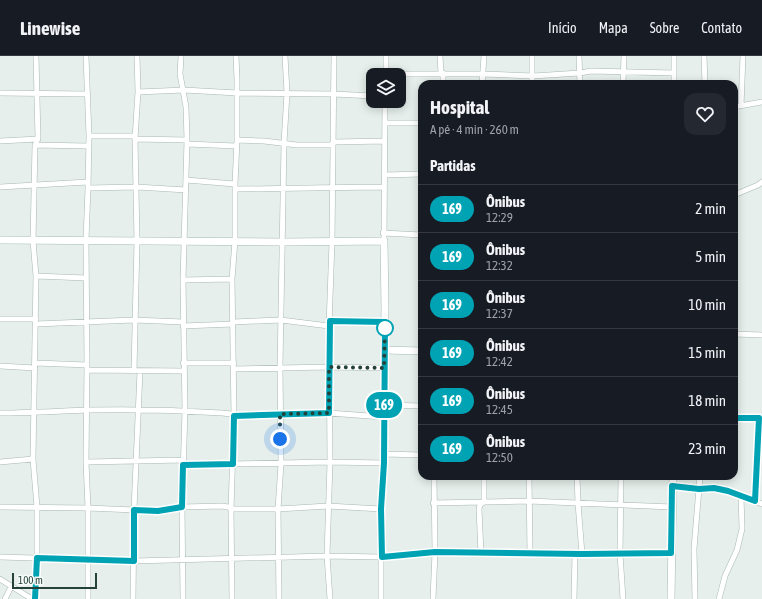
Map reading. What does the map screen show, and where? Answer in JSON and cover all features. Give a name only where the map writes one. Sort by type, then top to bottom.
[{"type":"street","points":[[0,579],[33,599],[37,558],[37,507],[33,459],[36,276],[33,241],[35,145],[38,139],[36,56]]},
{"type":"street","points":[[86,56],[88,136],[86,240],[86,462],[88,508],[88,599]]},
{"type":"street","points":[[133,599],[134,510],[138,409],[134,320],[136,241],[135,138],[138,92],[137,56]]},
{"type":"street","points":[[181,56],[180,74],[184,90],[187,142],[183,280],[183,363],[185,411],[182,507],[183,599]]},
{"type":"street","points":[[232,599],[231,509],[234,366],[232,279],[235,241],[236,56]]},
{"type":"street","points":[[279,599],[278,509],[281,464],[280,368],[284,143],[287,93],[285,56]]},
{"type":"street","points":[[330,599],[327,556],[330,462],[329,323],[332,242],[334,56]]},
{"type":"street","points":[[386,56],[386,68]]},
{"type":"street","points":[[440,56],[443,80]]},
{"type":"street","points":[[482,80],[484,56]]},
{"type":"street","points":[[532,56],[532,80]]},
{"type":"street","points":[[579,56],[580,80]]},
{"type":"street","points":[[623,80],[624,56]]},
{"type":"street","points":[[674,56],[674,80]]},
{"type":"street","points":[[704,56],[705,80]]},
{"type":"street","points":[[741,106],[743,56]]},
{"type":"street","points":[[406,74],[442,73],[533,76],[580,74],[591,71],[674,73]]},
{"type":"street","points":[[138,92],[184,90],[237,93],[366,96]]},
{"type":"street","points":[[0,93],[87,94]]},
{"type":"street","points":[[738,106],[762,102]]},
{"type":"street","points":[[381,599],[381,509],[384,463],[383,417],[385,322],[383,233],[385,108]]},
{"type":"street","points":[[385,123],[418,123]]},
{"type":"street","points":[[88,136],[187,142],[236,143],[264,141],[297,145],[329,145],[333,142],[385,141]]},
{"type":"street","points":[[0,141],[38,139]]},
{"type":"street","points":[[35,145],[88,146]]},
{"type":"street","points":[[385,175],[418,174]]},
{"type":"street","points":[[186,180],[235,187],[284,189],[332,186],[384,187]]},
{"type":"street","points":[[0,187],[88,182]]},
{"type":"street","points":[[738,193],[762,182]]},
{"type":"street","points":[[88,188],[136,187],[186,190]]},
{"type":"street","points":[[383,233],[418,235]]},
{"type":"street","points":[[0,240],[283,242],[384,241]]},
{"type":"street","points":[[36,276],[86,278]]},
{"type":"street","points":[[183,280],[232,279]]},
{"type":"street","points":[[0,319],[86,322],[134,320],[183,324],[281,320],[329,323],[385,322]]},
{"type":"street","points":[[738,334],[762,335]]},
{"type":"street","points":[[384,350],[418,351]]},
{"type":"street","points":[[183,363],[280,368],[384,368]]},
{"type":"street","points":[[0,366],[87,367],[137,371],[184,371]]},
{"type":"street","points":[[384,405],[418,406]]},
{"type":"street","points":[[0,413],[138,409],[222,413],[232,414],[234,416],[329,413],[383,417]]},
{"type":"street","points":[[738,418],[761,418],[755,501]]},
{"type":"street","points":[[384,454],[418,455]]},
{"type":"street","points":[[0,462],[33,459]]},
{"type":"street","points":[[86,462],[136,461],[233,464],[330,462],[384,463]]},
{"type":"street","points":[[433,599],[435,552],[434,480]]},
{"type":"street","points":[[481,553],[479,509],[480,505],[484,502],[484,480]]},
{"type":"street","points":[[529,480],[530,554]]},
{"type":"street","points":[[577,480],[582,554]]},
{"type":"street","points":[[621,480],[620,554],[623,599]]},
{"type":"street","points":[[671,599],[672,480]]},
{"type":"street","points":[[695,599],[694,549],[700,480]]},
{"type":"street","points":[[672,486],[699,489],[714,488],[728,491],[762,504]]},
{"type":"street","points":[[719,599],[726,576],[737,550],[742,530],[741,496]]},
{"type":"street","points":[[434,503],[529,501],[672,507]]},
{"type":"street","points":[[0,507],[88,508],[158,511],[182,507],[222,506],[231,509],[278,509],[328,506],[381,509]]},
{"type":"street","points":[[0,557],[134,561],[327,556],[382,557],[435,552],[530,554],[671,553]]},
{"type":"street","points":[[574,599],[575,554]]},
{"type":"street","points":[[5,599],[11,587]]},
{"type":"bus line","name":"169","points":[[35,599],[37,558],[134,561],[134,510],[158,511],[182,507],[183,465],[233,464],[234,416],[329,413],[330,321],[385,322],[383,417],[384,463],[381,509],[382,557],[435,552],[530,554],[671,553],[672,486],[699,489],[714,488],[728,491],[755,501],[759,418],[738,418]]},
{"type":"route","points":[[280,439],[280,414],[329,413],[329,367],[384,368],[385,326],[385,328]]}]
